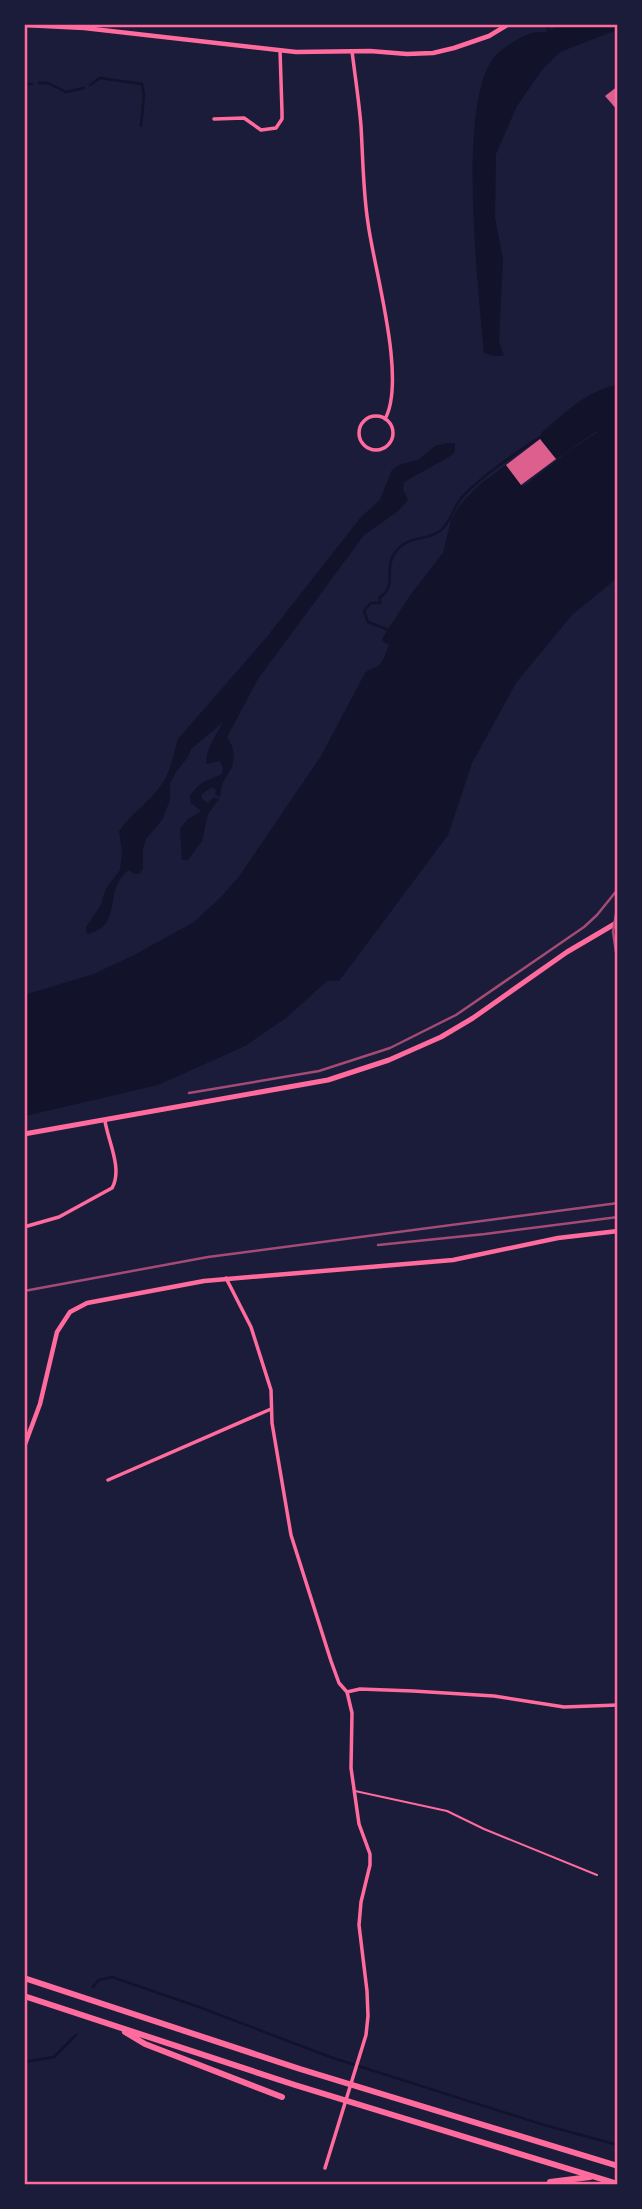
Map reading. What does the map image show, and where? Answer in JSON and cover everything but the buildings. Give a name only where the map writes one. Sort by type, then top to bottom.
[{"type":"highway","points":[[24,1978],[313,2073],[618,2166]]},
{"type":"highway","points":[[24,1996],[295,2085],[618,2184]]},
{"type":"highway","points":[[114,2026],[145,2044],[282,2097]]},
{"type":"highway","points":[[550,2182],[592,2177]]},
{"type":"main road","points":[[24,1134],[328,1080],[389,1060],[441,1037],[473,1018],[567,952],[618,922]]},
{"type":"street","points":[[24,25],[107,30],[280,50],[407,54],[433,53],[476,41],[509,24]]},
{"type":"street","points":[[214,119],[244,118],[261,130],[276,128],[282,119],[280,50]]},
{"type":"street","points":[[352,51],[368,224],[390,349],[391,403],[385,419]]},
{"type":"street","points":[[374,416],[385,419],[393,434],[389,443],[380,449],[368,448],[360,439],[360,427],[368,418],[374,416]]},
{"type":"street","points":[[24,1227],[59,1217],[112,1188],[116,1171],[105,1119]]},
{"type":"street","points":[[24,1447],[40,1404],[57,1332],[70,1312],[96,1300],[226,1279],[453,1259],[558,1238],[618,1231]]},
{"type":"street","points":[[226,1279],[251,1327],[271,1390],[271,1409],[291,1535],[331,1661],[339,1683],[347,1692],[352,1713],[350,1745],[354,1791],[359,1824],[370,1854],[359,1925],[368,2016],[362,2050],[325,2168]]},
{"type":"street","points":[[108,1480],[271,1409]]},
{"type":"street","points":[[347,1692],[360,1689],[413,1690],[494,1696],[564,1707],[618,1705]]},
{"type":"lane","points":[[354,1791],[447,1811],[597,1875]]},
{"type":"shaded area","points":[[558,25],[617,25],[617,30],[560,52],[542,70],[517,106],[496,154],[495,217],[503,260],[499,341],[504,356],[493,356],[484,353],[475,243],[473,151],[477,110],[484,76],[497,54],[525,35],[545,32]]},
{"type":"shaded area","points":[[617,385],[617,578],[572,615],[516,683],[472,763],[448,835],[339,981],[327,981],[286,1018],[245,1046],[158,1085],[25,1116],[24,995],[94,974],[138,953],[194,922],[219,899],[238,878],[321,756],[365,673],[382,661],[389,645],[382,639],[411,594],[443,553],[451,520],[460,505],[480,484],[506,465],[523,487],[598,432],[556,459],[540,439],[543,436],[541,433],[576,404],[595,392]]},
{"type":"shaded area","points":[[455,443],[455,452],[404,482],[403,489],[408,500],[397,512],[364,535],[258,679],[227,737],[234,756],[232,767],[222,784],[220,797],[215,795],[216,790],[212,787],[202,794],[202,799],[208,803],[214,797],[219,799],[208,814],[202,841],[188,860],[182,860],[180,829],[188,819],[201,811],[191,803],[190,796],[201,784],[222,774],[220,761],[206,764],[206,758],[223,722],[191,749],[176,772],[170,783],[170,800],[162,820],[146,839],[143,869],[139,874],[129,870],[121,878],[106,923],[99,930],[87,934],[86,927],[101,905],[105,890],[120,870],[122,853],[119,831],[164,781],[178,739],[266,638],[361,517],[380,500],[392,470],[399,465],[418,460],[435,446]]},
{"type":"waterway","points":[[546,24],[550,34]]},
{"type":"waterway","points":[[90,85],[100,78],[142,84],[144,95],[141,126]]},
{"type":"waterway","points":[[39,83],[48,83],[66,92],[84,88]]},
{"type":"waterway","points":[[24,84],[32,84]]},
{"type":"waterway","points":[[391,631],[368,622],[364,611],[371,603],[380,603],[380,597],[388,588],[394,554],[410,541],[440,531],[473,486],[546,433]]},
{"type":"waterway","points":[[93,1987],[99,1980],[112,1977],[330,2057],[544,2125],[618,2145]]},
{"type":"waterway","points":[[24,2062],[54,2057],[76,2035]]},
{"type":"railway","points":[[189,1093],[319,1071],[390,1048],[456,1015],[584,927],[618,889]]},
{"type":"railway","points":[[618,902],[613,932],[618,965]]},
{"type":"railway","points":[[24,1291],[208,1257],[618,1203]]},
{"type":"railway","points":[[378,1245],[618,1217]]}]
